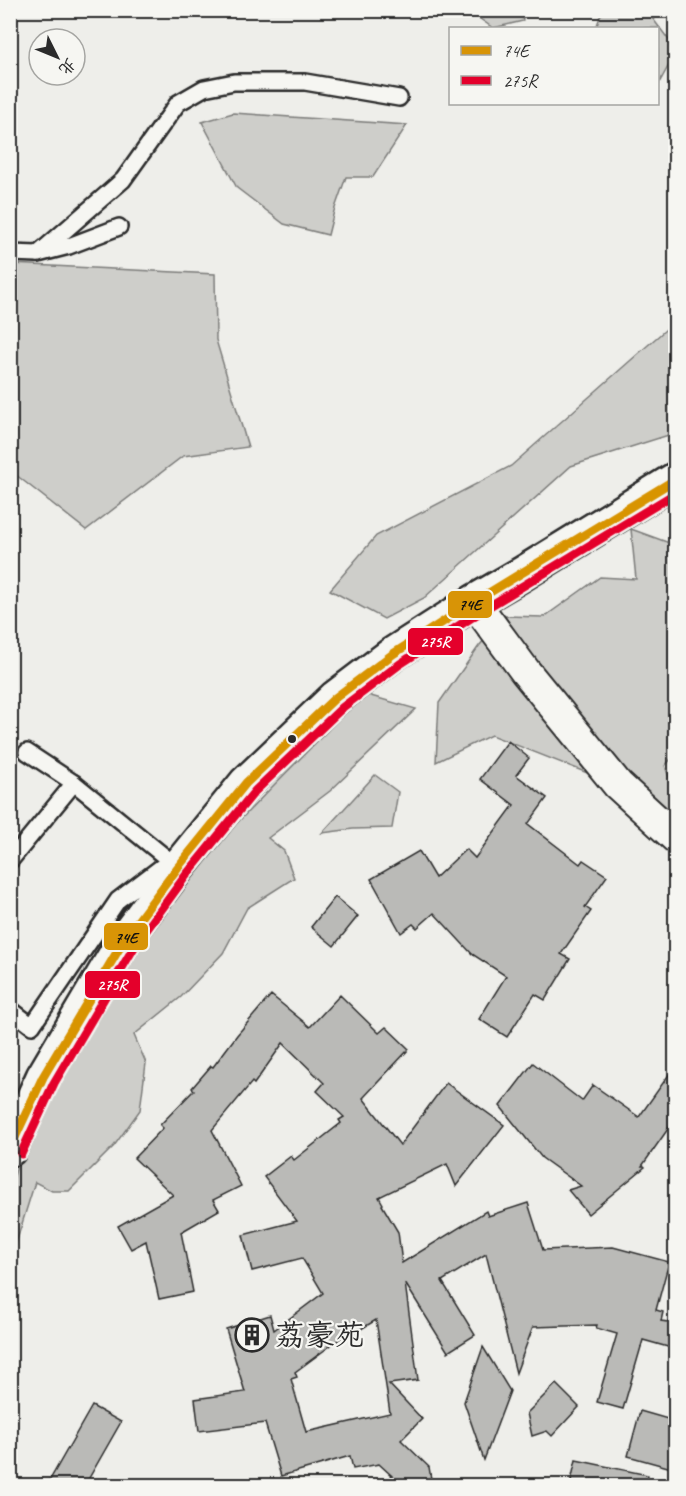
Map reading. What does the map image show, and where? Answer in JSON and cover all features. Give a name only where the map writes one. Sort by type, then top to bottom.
[{"type":"main road","points":[[10,1149],[44,1077],[126,937],[174,864],[246,783],[335,698],[393,654],[675,479]]},
{"type":"street","points":[[474,602],[525,671],[618,785],[675,838]]},
{"type":"lane","points":[[38,254],[123,180],[178,103],[204,88],[234,82],[305,82],[399,99]]},
{"type":"lane","points":[[10,253],[38,254],[69,246],[119,227]]},
{"type":"lane","points":[[10,1010],[32,1026],[118,900],[174,864],[74,783],[27,752]]},
{"type":"lane","points":[[10,861],[74,783]]},
{"type":"shaded area","points":[[616,10],[647,11],[675,48],[675,54],[659,83],[659,27],[596,27],[601,14]]},
{"type":"shaded area","points":[[479,11],[521,11],[523,21],[492,27],[476,16]]},
{"type":"shaded area","points":[[233,113],[407,125],[373,177],[346,177],[328,235],[284,224],[237,188],[202,122]]},
{"type":"shaded area","points":[[11,264],[215,274],[216,340],[248,447],[183,456],[86,530],[11,471]]},
{"type":"shaded area","points":[[673,323],[676,324],[675,433],[571,466],[424,598],[384,619],[330,590],[376,536],[511,466]]},
{"type":"shaded area","points":[[631,529],[675,545],[676,753],[665,766],[675,794],[675,853],[590,774],[491,735],[436,762],[439,703],[479,646],[505,616],[544,617],[600,577],[636,579]]},
{"type":"shaded area","points":[[364,694],[416,709],[330,791],[268,838],[284,851],[294,878],[247,908],[223,953],[181,997],[134,1035],[146,1063],[140,1110],[114,1146],[69,1191],[52,1191],[35,1182],[11,1259],[11,1186],[22,1149],[81,1017],[103,1009],[115,981],[187,875]]},
{"type":"shaded area","points":[[375,775],[398,792],[392,828],[322,833]]},
{"type":"building","points":[[508,741],[529,758],[516,775],[547,798],[528,824],[580,864],[583,860],[607,876],[585,907],[591,911],[561,954],[570,959],[545,1000],[535,994],[507,1037],[479,1019],[506,976],[472,954],[434,913],[417,928],[413,924],[401,933],[371,879],[419,851],[435,878],[466,849],[475,858],[514,805],[480,779]]},
{"type":"building","points":[[335,897],[358,916],[334,946],[311,927]]},
{"type":"building","points":[[271,995],[310,1027],[340,995],[379,1033],[386,1027],[409,1049],[363,1098],[400,1145],[446,1083],[504,1125],[456,1186],[447,1164],[379,1197],[398,1232],[402,1263],[486,1211],[488,1216],[528,1203],[543,1250],[613,1247],[669,1262],[656,1310],[663,1312],[661,1321],[675,1323],[675,1349],[643,1340],[623,1409],[597,1402],[617,1334],[596,1328],[597,1325],[533,1327],[516,1373],[486,1254],[442,1281],[475,1335],[448,1352],[405,1283],[418,1380],[389,1384],[422,1419],[401,1440],[429,1467],[432,1485],[402,1485],[379,1464],[353,1469],[350,1456],[281,1476],[265,1423],[199,1431],[195,1399],[245,1392],[226,1329],[270,1315],[274,1330],[323,1293],[302,1258],[252,1271],[243,1235],[297,1221],[264,1177],[291,1156],[294,1160],[341,1123],[339,1120],[344,1117],[317,1091],[324,1083],[283,1043],[254,1084],[252,1082],[212,1130],[241,1186],[213,1200],[219,1210],[181,1232],[193,1292],[159,1299],[146,1241],[131,1249],[118,1226],[173,1195],[134,1158],[163,1128],[160,1125],[194,1090],[192,1088],[211,1066],[213,1067]],"holes":[[[376,1320],[390,1413],[306,1432],[291,1379],[297,1377],[295,1372],[349,1332],[351,1335]]]},
{"type":"building","points":[[533,1063],[582,1101],[593,1085],[639,1117],[675,1066],[675,1119],[642,1166],[645,1167],[588,1214],[568,1190],[581,1186],[542,1158],[500,1106]]},
{"type":"building","points":[[483,1347],[510,1391],[484,1460],[464,1402]]},
{"type":"building","points":[[556,1384],[579,1407],[552,1436],[547,1431],[532,1436],[527,1413]]},
{"type":"building","points":[[92,1406],[121,1422],[85,1485],[47,1485]]},
{"type":"building","points":[[640,1411],[675,1421],[675,1469],[628,1456]]},
{"type":"building","points":[[576,1460],[648,1475],[647,1485],[570,1485]]},
{"type":"transit line","name":"74E","points":[[10,1148],[43,1077],[126,937],[178,867],[246,783],[335,698],[393,654],[676,479]]},
{"type":"transit line","name":"275R","points":[[21,1154],[54,1083],[136,944],[187,874],[255,791],[343,707],[400,664],[480,612],[676,493]]},
{"type":"place","name":"荔豪苑","points":[[252,1335]]}]
